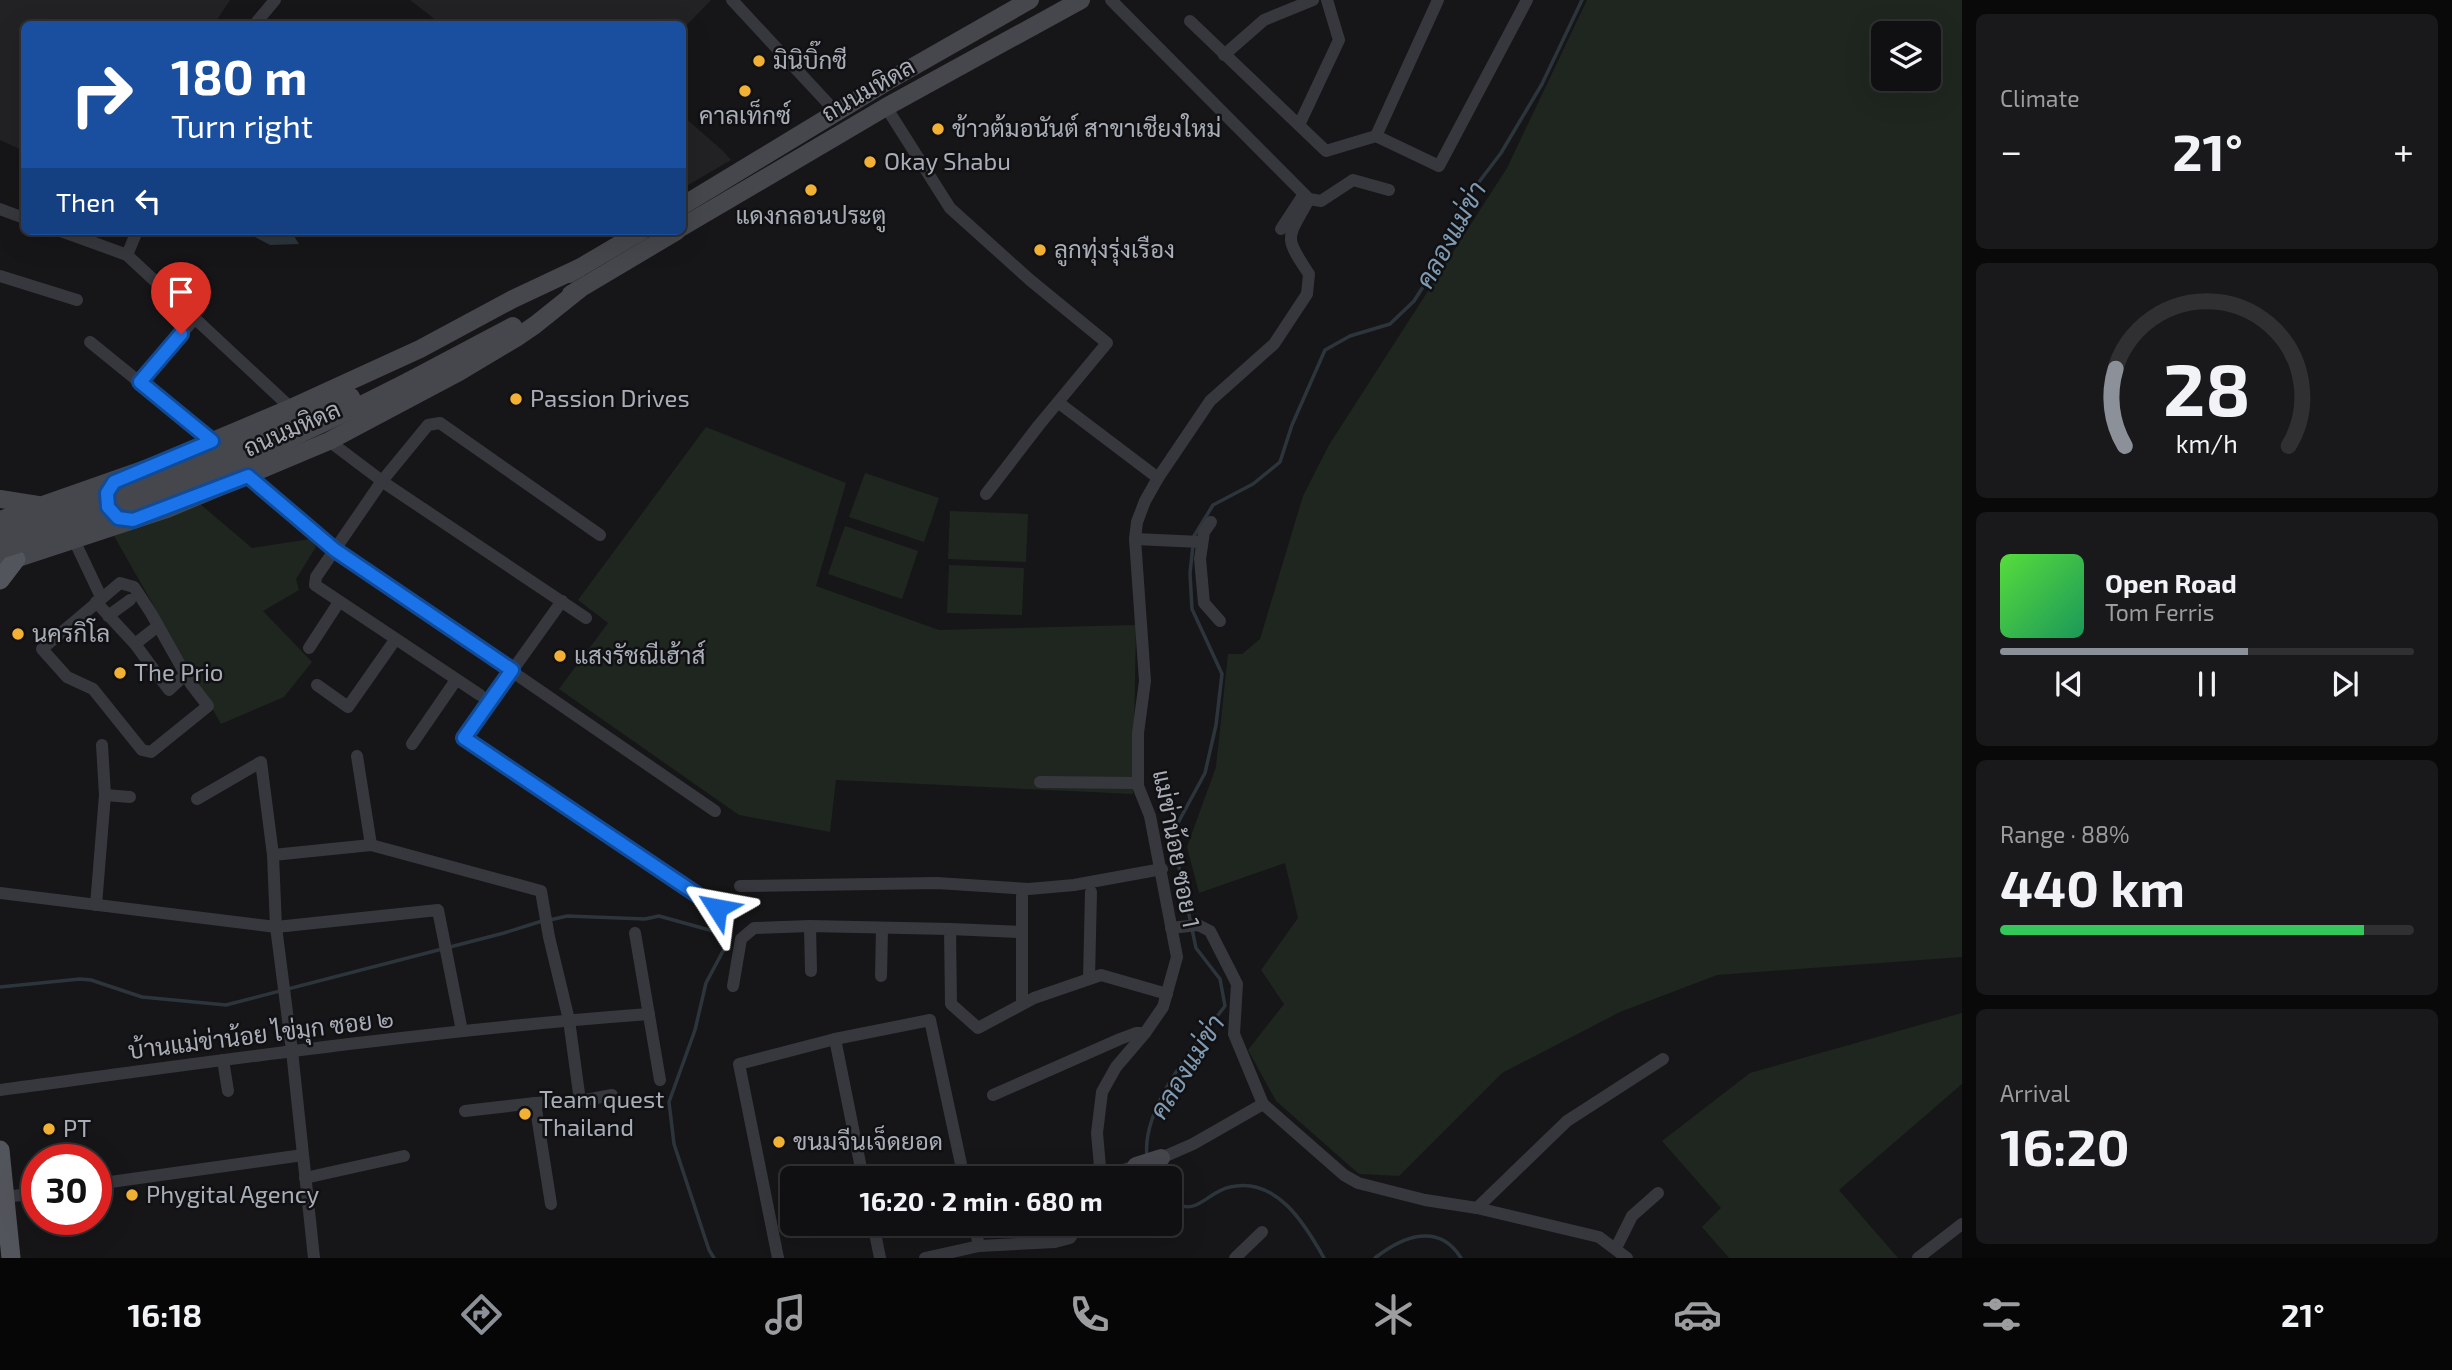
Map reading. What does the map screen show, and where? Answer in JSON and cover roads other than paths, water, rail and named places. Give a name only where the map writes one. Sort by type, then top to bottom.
[{"type":"main road","name":"ถนนมหิดล","points":[[686,204],[836,112],[1030,0]]},
{"type":"main road","name":"ถนนมหิดล","points":[[686,226],[886,107],[1081,0]]},
{"type":"main road","name":"ถนนมหิดล","points":[[0,536],[99,503],[406,376],[635,235]]},
{"type":"main road","name":"ถนนมหิดล","points":[[5,558],[278,445],[406,376],[580,289],[670,235]]},
{"type":"main road","name":"ถนนมหิดล","points":[[0,520],[118,479],[291,408],[420,349],[513,299],[579,268]]},
{"type":"main road","name":"ถนนมหิดล","points":[[5,558],[74,540],[133,520],[248,476],[329,441],[459,372],[516,338],[580,289]]},
{"type":"main road","points":[[118,479],[107,493],[108,507],[118,518],[133,520]]},
{"type":"main road","points":[[0,499],[44,506]]},
{"type":"main road","points":[[0,580],[5,558]]},
{"type":"main road","points":[[0,1150],[10,1258]]},
{"type":"main road","points":[[1136,1166],[1161,1158]]},
{"type":"street","points":[[258,21],[275,0]]},
{"type":"street","points":[[732,0],[836,112]]},
{"type":"street","points":[[1111,0],[1307,196],[1321,201],[1353,180],[1388,190]]},
{"type":"street","points":[[1224,55],[1264,20],[1313,0]]},
{"type":"street","points":[[1299,125],[1339,40],[1327,0]]},
{"type":"street","points":[[1376,136],[1438,0]]},
{"type":"street","points":[[1190,21],[1326,151],[1376,136],[1439,166],[1527,0]]},
{"type":"street","points":[[886,107],[950,208],[1030,281],[1107,343],[986,494]]},
{"type":"street","points":[[1282,229],[1307,196]]},
{"type":"street","name":"แม่ข่าน้อย ซอย 1","points":[[1100,1166],[1097,1133],[1102,1092],[1116,1067],[1163,1007],[1177,957],[1162,869],[1150,816],[1138,783],[1138,733],[1145,681],[1135,539],[1137,522],[1158,478],[1210,401],[1274,344],[1307,294],[1309,274],[1291,247],[1289,237],[1307,196]]},
{"type":"street","points":[[0,209],[21,217]]},
{"type":"street","points":[[72,235],[127,255],[291,408]]},
{"type":"street","points":[[127,255],[135,235]]},
{"type":"street","points":[[0,276],[77,300]]},
{"type":"street","points":[[140,382],[195,318]]},
{"type":"street","points":[[89,342],[212,441]]},
{"type":"street","points":[[1059,403],[1158,478]]},
{"type":"street","points":[[480,695],[316,587],[314,583],[382,481],[429,425],[440,423],[600,534]]},
{"type":"street","points":[[329,441],[382,481],[586,618]]},
{"type":"street","points":[[248,476],[335,550],[715,811]]},
{"type":"street","points":[[1195,542],[1211,522]]},
{"type":"street","points":[[1135,539],[1195,542]]},
{"type":"street","points":[[74,540],[98,600],[108,617],[135,644],[169,690],[186,674]]},
{"type":"street","points":[[1195,542],[1200,559],[1204,603],[1220,621]]},
{"type":"street","points":[[120,583],[134,587],[208,706],[151,752],[146,752],[93,689],[67,677],[43,649],[98,600],[120,583]]},
{"type":"street","points":[[108,617],[130,600]]},
{"type":"street","points":[[562,601],[464,738],[717,908]]},
{"type":"street","points":[[309,648],[339,602]]},
{"type":"street","points":[[135,644],[158,626]]},
{"type":"street","points":[[317,685],[348,707],[395,640]]},
{"type":"street","points":[[412,744],[456,680]]},
{"type":"street","points":[[96,905],[105,795],[102,745]]},
{"type":"street","points":[[357,757],[371,845]]},
{"type":"street","points":[[198,799],[261,762],[273,855],[276,926],[303,1155],[309,1257]]},
{"type":"street","points":[[1040,782],[1138,783]]},
{"type":"street","points":[[105,795],[130,797]]},
{"type":"street","points":[[273,855],[371,845],[541,891],[569,1020],[580,1101]]},
{"type":"street","points":[[740,886],[937,883],[1029,889],[1074,885],[1162,869]]},
{"type":"street","points":[[1089,979],[1091,892]]},
{"type":"street","points":[[0,893],[276,926],[438,909],[462,1031]]},
{"type":"street","points":[[1022,896],[1023,1004]]},
{"type":"street","points":[[1171,928],[1198,925],[1210,932],[1237,984],[1234,1034],[1263,1104],[1344,1175],[1358,1183],[1425,1200],[1477,1208],[1599,1237],[1627,1258]]},
{"type":"street","points":[[733,986],[741,939],[754,928],[810,926],[1021,932]]},
{"type":"street","points":[[810,926],[811,971]]},
{"type":"street","points":[[881,975],[882,929]]},
{"type":"street","points":[[950,929],[951,1004],[978,1028],[1034,998],[1101,975],[1167,995]]},
{"type":"street","points":[[635,933],[660,1080]]},
{"type":"street","name":"บ้านแม่ข่าน้อย ไข่มุก ซอย ๒","points":[[0,1090],[528,1023],[649,1014]]},
{"type":"street","points":[[778,1258],[739,1064],[835,1039],[930,1020],[961,1166]]},
{"type":"street","points":[[993,1095],[1120,1039],[1136,1033],[1145,1033]]},
{"type":"street","points":[[835,1039],[861,1166]]},
{"type":"street","points":[[1477,1208],[1567,1121],[1663,1059]]},
{"type":"street","points":[[223,1060],[228,1091]]},
{"type":"street","points":[[465,1111],[580,1101],[612,1095]]},
{"type":"street","points":[[535,1104],[551,1204]]},
{"type":"street","points":[[1161,1158],[1193,1144],[1263,1104]]},
{"type":"street","points":[[112,1182],[303,1155]]},
{"type":"street","points":[[305,1178],[404,1156]]},
{"type":"street","points":[[1616,1248],[1632,1216],[1658,1193]]},
{"type":"street","points":[[5,1197],[21,1195]]},
{"type":"street","points":[[1918,1258],[1962,1224]]},
{"type":"street","points":[[1236,1258],[1262,1232]]},
{"type":"street","points":[[876,1236],[880,1258]]},
{"type":"street","points":[[977,1236],[979,1246]]},
{"type":"street","points":[[925,1258],[979,1246],[1003,1252],[1055,1242],[1071,1236]]},
{"type":"waterway","name":"คลองแม่ข่า","points":[[1147,1157],[1147,1138],[1161,1097],[1186,1057],[1225,1006],[1220,979],[1196,948],[1172,834],[1205,773],[1216,725],[1222,674],[1192,609],[1190,573],[1194,536],[1213,505],[1253,484],[1280,462],[1292,425],[1325,350],[1350,336],[1390,324],[1414,301],[1435,268],[1466,199],[1501,153],[1542,84],[1582,0]]},
{"type":"waterway","points":[[550,920],[567,916],[645,919],[659,916],[731,936],[706,983],[695,1030],[669,1102],[674,1144],[714,1258]]},
{"type":"waterway","points":[[0,987],[80,979],[91,980],[142,997],[226,1005],[542,921]]},
{"type":"waterway","name":"คลองแม่ข่า","points":[[1182,1206],[1196,1205],[1230,1187],[1246,1185],[1261,1189],[1275,1196],[1298,1218],[1324,1258]]},
{"type":"waterway","name":"คลองแม่ข่า","points":[[1375,1258],[1397,1244],[1420,1236],[1432,1236],[1442,1240],[1461,1258]]},
{"type":"place","name":"มินิบิ๊กซี","points":[[759,61]]},
{"type":"place","name":"คาลเท็กซ์","points":[[745,91]]},
{"type":"place","name":"ข้าวต้มอนันต์ สาขาเชียงใหม่","points":[[938,129]]},
{"type":"place","name":"Okay Shabu","points":[[870,162]]},
{"type":"place","name":"แดงกลอนประตู","points":[[811,190]]},
{"type":"place","name":"ลูกทุ่งรุ่งเรือง","points":[[1040,250]]},
{"type":"place","name":"Passion Drives","points":[[516,399]]},
{"type":"place","name":"นครกิโล","points":[[18,634]]},
{"type":"place","name":"แสงรัชณีเฮ้าส์","points":[[560,656]]},
{"type":"place","name":"The Prio","points":[[120,673]]},
{"type":"place","name":"Team quest Thailand","points":[[525,1114]]},
{"type":"place","name":"PT","points":[[49,1129]]},
{"type":"place","name":"ขนมจีนเจ็ดยอด","points":[[779,1142]]},
{"type":"place","name":"Phygital Agency","points":[[132,1195]]}]
